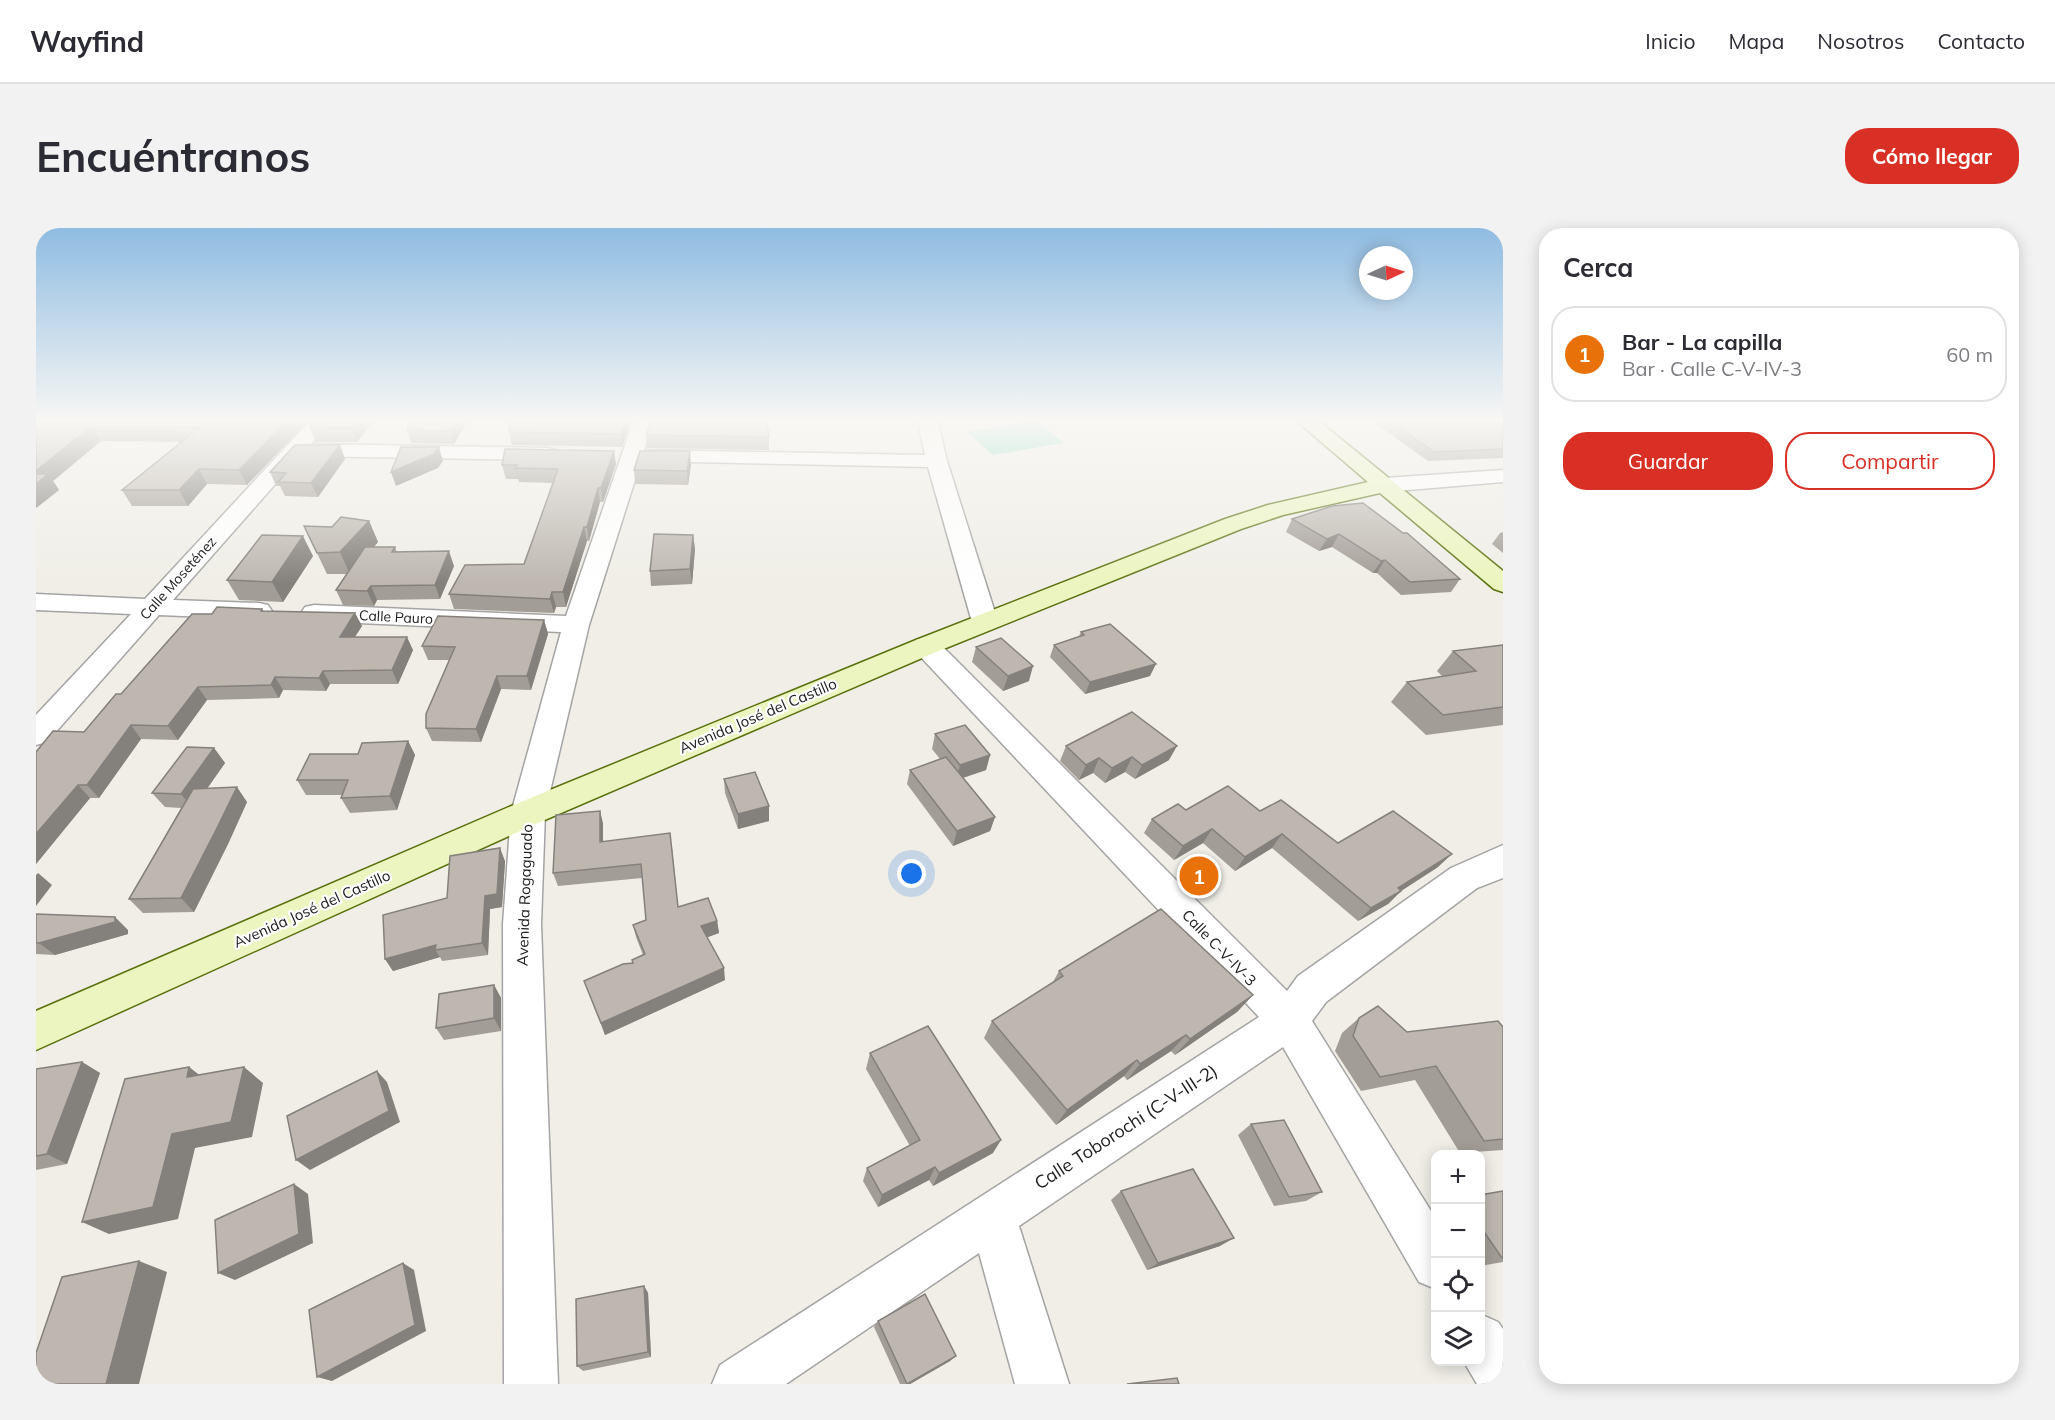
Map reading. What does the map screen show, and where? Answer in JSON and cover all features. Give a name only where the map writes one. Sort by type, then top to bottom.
[{"type":"main road","points":[[1374,476],[1503,584]]},
{"type":"main road","name":"Avenida José del Castillo","points":[[36,1031],[528,813],[985,622],[1233,524],[1276,510],[1385,485]]},
{"type":"street","name":"Calle Moseténez","points":[[36,734],[271,476]]},
{"type":"street","name":"Avenida Rogaguado","points":[[531,1384],[522,924],[528,813],[616,476]]},
{"type":"street","points":[[941,476],[985,622]]},
{"type":"street","name":"Avenida José del Castillo","points":[[1385,485],[1503,476]]},
{"type":"street","name":"Calle Pauro","points":[[36,602],[576,625]]},
{"type":"street","name":"Calle C-V-IV-3","points":[[926,646],[1289,1020],[1432,1258]]},
{"type":"street","name":"Calle Toborochi (C-V-III-2)","points":[[739,1384],[1289,1020],[1312,989],[1464,878],[1499,869]]},
{"type":"street","points":[[992,1215],[1042,1384]]},
{"type":"street","points":[[1485,1348],[1503,1377]]},
{"type":"building","points":[[36,476],[46,476],[36,484]]},
{"type":"building","points":[[139,476],[192,476],[179,490],[122,490]]},
{"type":"building","points":[[283,476],[316,476],[311,483],[278,482]]},
{"type":"building","points":[[556,476],[605,476],[601,488],[598,488],[587,527],[584,527],[563,592],[552,592],[550,599],[449,594],[465,565],[524,564]]},
{"type":"building","points":[[1363,503],[1403,533],[1407,533],[1460,579],[1410,582],[1385,560],[1381,561],[1339,534],[1327,539],[1292,519],[1332,506]]},
{"type":"building","points":[[341,517],[369,521],[340,552],[317,553],[304,526],[332,527]]},
{"type":"building","points":[[654,534],[693,535],[690,569],[650,571]]},
{"type":"building","points":[[262,535],[303,536],[272,582],[227,580]]},
{"type":"building","points":[[365,547],[395,547],[392,552],[449,551],[435,585],[371,586],[367,591],[336,590]]},
{"type":"building","points":[[217,607],[262,609],[261,611],[355,613],[340,637],[407,637],[392,670],[323,671],[319,678],[275,677],[271,685],[198,687],[168,726],[131,725],[87,785],[78,785],[36,834],[36,752],[53,731],[84,732],[116,694],[121,694],[192,614],[212,614]]},
{"type":"building","points":[[438,616],[544,620],[527,676],[497,676],[476,729],[426,728],[426,714],[455,647],[422,646]]},
{"type":"building","points":[[1110,624],[1156,664],[1090,682],[1054,645],[1084,635],[1081,632]]},
{"type":"building","points":[[1001,638],[1033,666],[1008,676],[976,647]]},
{"type":"building","points":[[1503,645],[1503,707],[1443,715],[1407,682],[1476,671],[1453,651]]},
{"type":"building","points":[[1132,712],[1177,746],[1142,765],[1132,757],[1112,768],[1099,758],[1086,765],[1066,746]]},
{"type":"building","points":[[965,725],[990,755],[960,765],[935,734]]},
{"type":"building","points":[[408,741],[390,796],[341,798],[348,780],[297,780],[310,754],[358,754],[362,743]]},
{"type":"building","points":[[187,747],[214,748],[181,794],[152,793]]},
{"type":"building","points":[[946,757],[995,817],[957,831],[910,770]]},
{"type":"building","points":[[755,772],[769,806],[738,814],[724,779]]},
{"type":"building","points":[[1228,786],[1260,811],[1281,800],[1338,843],[1393,811],[1452,854],[1398,888],[1401,891],[1371,908],[1282,834],[1245,857],[1212,829],[1183,846],[1152,819],[1178,804],[1186,810]]},
{"type":"building","points":[[237,787],[181,898],[129,899],[193,789]]},
{"type":"building","points":[[600,811],[600,842],[670,833],[678,907],[708,898],[717,921],[701,926],[724,968],[601,1023],[584,981],[623,964],[633,963],[632,960],[645,954],[633,925],[646,920],[641,864],[553,873],[556,815]]},
{"type":"building","points":[[500,848],[497,894],[485,896],[482,943],[435,950],[436,945],[385,959],[383,915],[447,898],[450,856]]},
{"type":"building","points":[[1161,909],[1253,995],[1190,1039],[1186,1035],[1140,1064],[1137,1060],[1067,1110],[992,1021],[1063,976],[1059,971]]},
{"type":"building","points":[[36,914],[115,917],[115,922],[36,943]]},
{"type":"building","points":[[494,985],[494,1018],[436,1028],[439,994]]},
{"type":"building","points":[[1378,1006],[1407,1032],[1498,1021],[1503,1027],[1503,1139],[1484,1141],[1436,1066],[1380,1077],[1353,1036],[1359,1018]]},
{"type":"building","points":[[928,1026],[1001,1140],[939,1173],[935,1167],[882,1195],[867,1168],[920,1140],[870,1053]]},
{"type":"building","points":[[82,1062],[47,1154],[36,1156],[36,1069]]},
{"type":"building","points":[[189,1067],[187,1077],[244,1067],[231,1122],[172,1134],[153,1207],[82,1222],[125,1079]]},
{"type":"building","points":[[377,1071],[389,1111],[296,1160],[287,1116]]},
{"type":"building","points":[[1284,1120],[1322,1192],[1289,1197],[1251,1124]]},
{"type":"building","points":[[1193,1169],[1234,1238],[1158,1263],[1121,1191]]},
{"type":"building","points":[[294,1184],[299,1234],[218,1273],[215,1220]]},
{"type":"building","points":[[1503,1191],[1503,1258],[1485,1233],[1485,1194]]},
{"type":"building","points":[[139,1261],[106,1384],[36,1384],[36,1353],[62,1277]]},
{"type":"building","points":[[403,1263],[415,1325],[317,1377],[309,1310]]},
{"type":"building","points":[[644,1286],[648,1352],[577,1366],[576,1299]]},
{"type":"building","points":[[925,1294],[956,1356],[907,1384],[878,1321]]},
{"type":"building","points":[[1177,1378],[1179,1384],[1127,1384]]},
{"type":"place","name":"Bar - La capilla","points":[[1199,876]]}]
